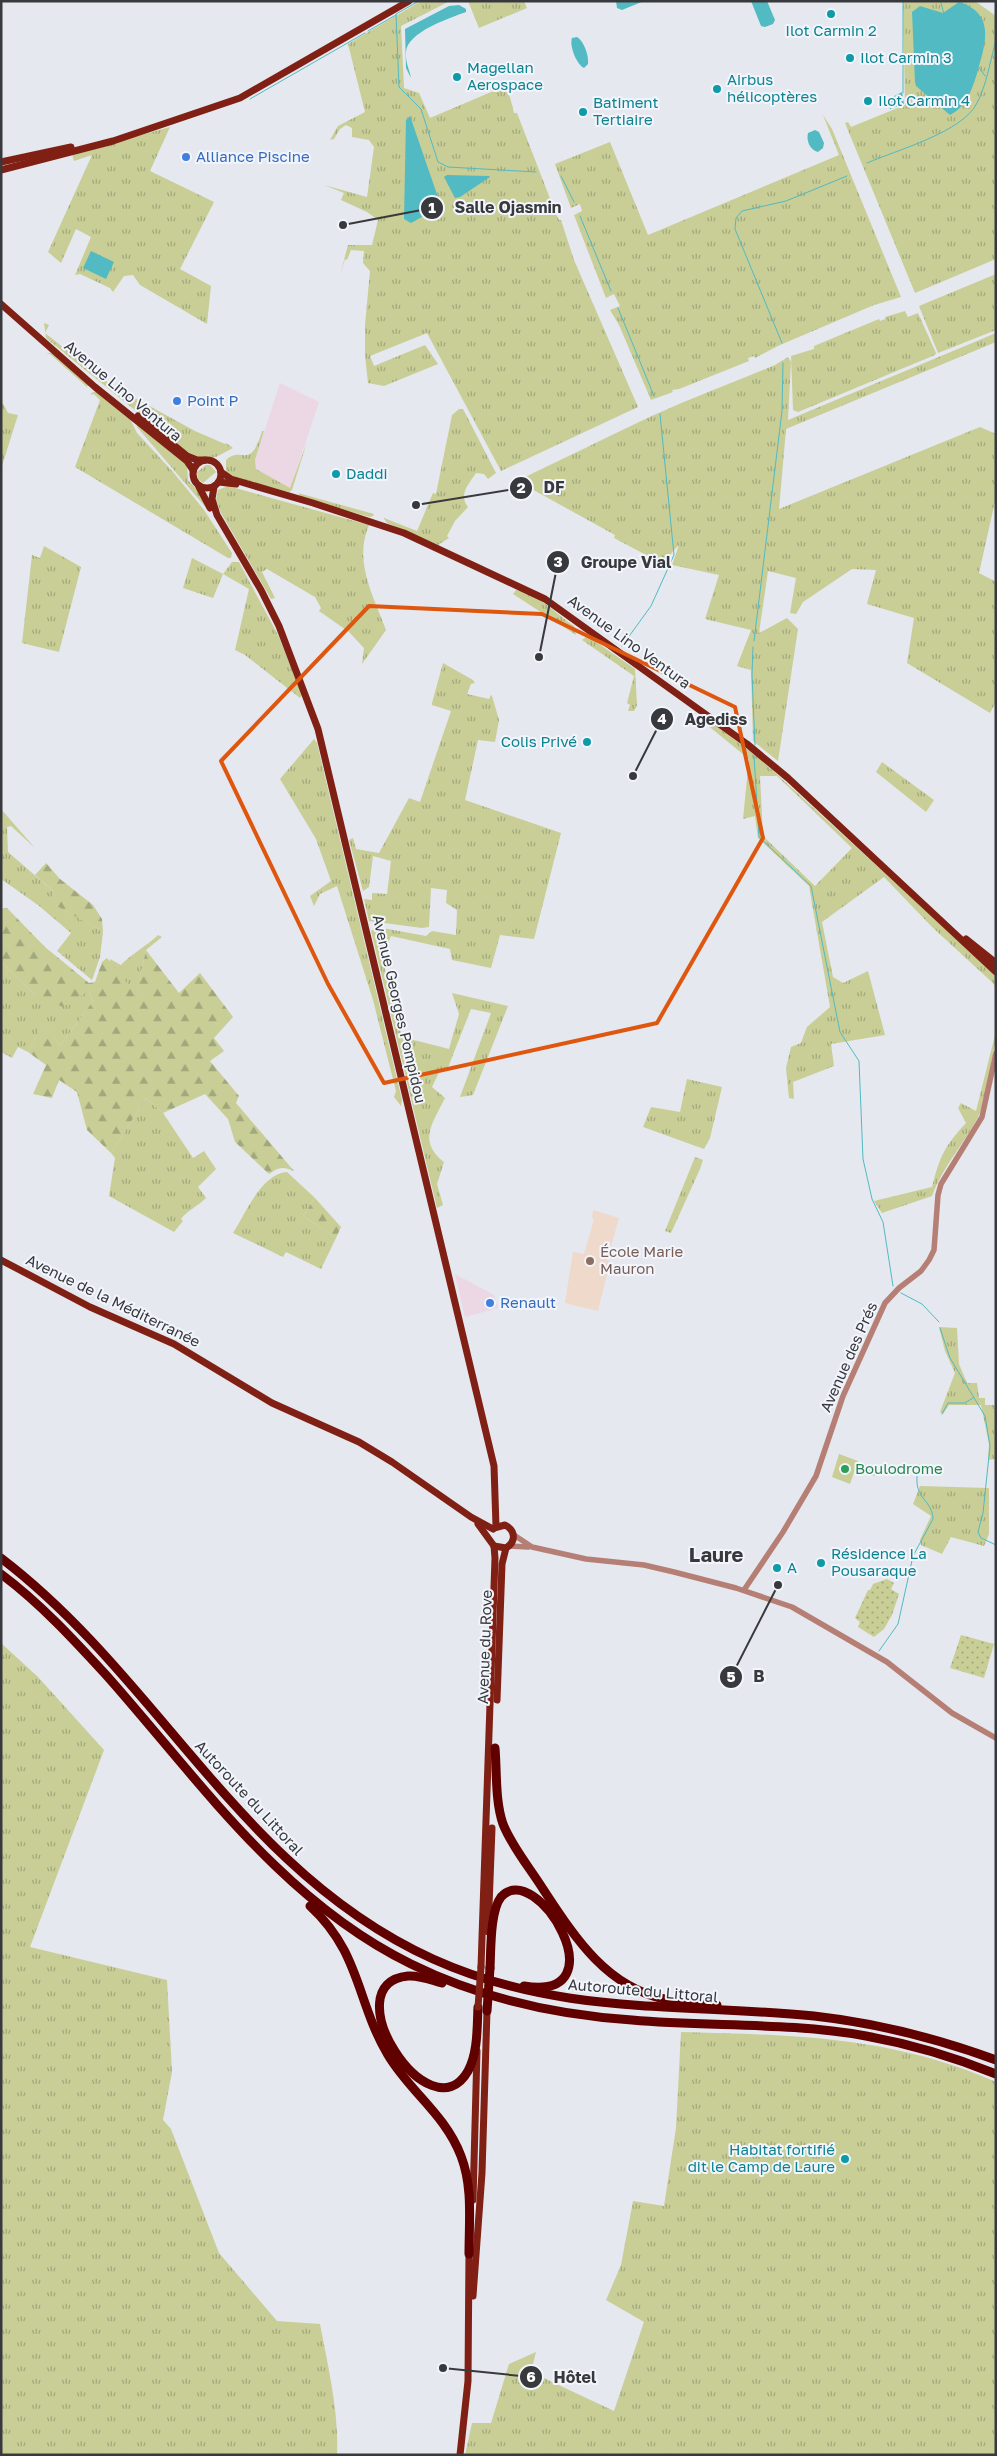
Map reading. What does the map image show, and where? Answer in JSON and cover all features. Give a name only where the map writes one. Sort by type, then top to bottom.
[{"type":"highway","name":"Autoroute du Littoral","points":[[1,1558],[23,1574],[91,1640],[240,1813],[289,1863],[332,1899],[378,1930],[433,1959],[468,1974],[534,1993],[610,2005],[814,2016],[856,2022],[926,2036],[996,2060]]},
{"type":"highway","name":"Autoroute du Littoral","points":[[1,1574],[67,1633],[121,1692],[242,1833],[323,1910],[385,1950],[449,1981],[492,1996],[553,2010],[632,2020],[771,2026],[864,2036],[938,2053],[996,2074]]},
{"type":"highway","points":[[494,1748],[500,1810],[510,1837],[571,1930],[595,1960],[614,1976],[641,1992],[662,1999],[814,2016]]},
{"type":"highway","points":[[187,1771],[256,1854],[328,1923],[347,1952],[371,2018],[385,2049],[397,2068],[444,2123],[462,2158],[470,2196],[469,2254]]},
{"type":"highway","points":[[378,1930],[475,1973],[515,1984],[543,1988],[554,1985],[562,1979],[567,1970],[569,1950],[558,1924],[545,1906],[523,1890],[510,1891],[499,1902],[494,1921],[486,1968],[484,2012],[472,2064],[464,2077],[447,2086],[426,2084],[406,2067],[395,2052],[385,2033],[379,2010],[382,1995],[388,1986],[402,1977],[410,1975],[529,2009],[587,2018],[632,2020]]},
{"type":"main road","points":[[1,170],[113,141],[240,98],[266,85],[409,1]]},
{"type":"main road","points":[[1,162],[146,129]]},
{"type":"main road","points":[[1,304],[47,345]]},
{"type":"main road","name":"Avenue Lino Ventura","points":[[47,345],[187,456],[197,460],[205,460]]},
{"type":"main road","name":"Avenue Lino Ventura","points":[[47,345],[186,461],[193,470]]},
{"type":"main road","points":[[205,460],[215,462],[221,472],[217,484],[208,489],[199,486],[193,478],[193,470],[196,464],[205,460]]},
{"type":"main road","name":"Avenue Lino Ventura","points":[[221,472],[231,479],[404,533],[518,584],[562,609],[754,750],[788,778],[996,972]]},
{"type":"main road","name":"Avenue Lino Ventura","points":[[217,484],[233,483],[333,510]]},
{"type":"main road","name":"Avenue Georges Pompidou","points":[[217,484],[212,496],[214,506],[279,626],[318,729],[492,1458],[496,1491],[505,1525]]},
{"type":"main road","name":"Avenue Georges Pompidou","points":[[199,486],[213,514],[235,546]]},
{"type":"main road","name":"Avenue Lino Ventura","points":[[938,917],[996,963]]},
{"type":"main road","name":"Avenue de la Méditerranée","points":[[1,1260],[90,1307],[174,1344],[272,1404],[359,1442],[392,1462],[471,1517],[484,1530],[492,1543]]},
{"type":"main road","name":"Avenue Georges Pompidou","points":[[495,1527],[496,1491]]},
{"type":"main road","name":"Avenue de la Méditerranée","points":[[471,1517],[495,1527]]},
{"type":"main road","points":[[486,1968],[495,1611],[492,1543],[495,1527],[505,1525],[512,1531],[514,1536],[507,1547],[492,1543]]},
{"type":"main road","name":"Avenue du Rove","points":[[486,1968],[501,1582],[507,1547]]},
{"type":"main road","points":[[468,2381],[469,2254],[484,2012]]},
{"type":"main road","points":[[460,2455],[471,2356],[474,2276],[482,2173],[484,2012]]},
{"type":"street","name":"Avenue des Prés","points":[[744,1590],[784,1532],[816,1476],[843,1396],[885,1303],[899,1288],[921,1270],[934,1250],[938,1195],[942,1184],[982,1117],[996,1053]]},
{"type":"street","points":[[514,1536],[532,1547]]},
{"type":"street","points":[[507,1547],[532,1547],[586,1559],[644,1566],[744,1590],[798,1610],[887,1662],[952,1713],[996,1738]]},
{"type":"highlighted area","points":[[369,606],[542,614],[735,707],[763,838],[657,1023],[384,1083],[328,984],[221,761]]},
{"type":"shaded area","points":[[280,383],[319,402],[290,489],[256,469],[255,460]]},
{"type":"shaded area","name":"École Marie Mauron","points":[[593,1210],[619,1218],[607,1260],[610,1261],[598,1311],[565,1303],[573,1252],[584,1254],[594,1219],[592,1218]]},
{"type":"shaded area","points":[[455,1274],[494,1295],[498,1308],[465,1317]]},
{"type":"green space","points":[[421,1],[450,1],[401,26],[404,88],[419,93],[430,118],[503,87],[510,97],[514,113],[517,113],[556,214],[559,220],[561,220],[574,260],[638,407],[501,471],[427,333],[370,356],[374,366],[425,345],[438,364],[384,386],[368,383],[365,355],[365,325],[370,271],[363,263],[364,251],[351,250],[347,260],[345,259],[340,275],[348,245],[372,245],[378,220],[367,212],[341,200],[344,193],[324,185],[367,197],[374,147],[369,140],[352,137],[352,128],[346,125],[340,129],[334,139],[330,140],[338,126],[365,112],[348,44]]},
{"type":"green space","points":[[468,1],[524,1],[527,8],[479,28]]},
{"type":"green space","points":[[903,1],[975,1],[996,16],[996,259],[915,293],[845,123],[848,122],[851,127],[905,105]]},
{"type":"green space","points":[[823,115],[832,129],[901,297],[874,305],[780,345],[755,358],[754,356],[748,358],[749,361],[679,389],[672,390],[673,392],[651,400],[619,325],[610,310],[620,306],[614,294],[606,298],[574,215],[582,211],[580,204],[571,208],[555,164],[610,142],[648,235],[839,155]]},
{"type":"green space","points":[[170,127],[150,171],[214,202],[180,269],[211,286],[207,324],[140,285],[133,275],[124,276],[113,292],[110,288],[80,274],[75,275],[91,237],[76,229],[61,263],[48,252],[92,155],[74,161],[72,154]]},
{"type":"green space","points":[[996,274],[996,330],[938,353],[919,306]]},
{"type":"green space","points":[[905,311],[908,317],[918,313],[936,353],[935,355],[798,412],[793,410],[791,356],[814,349],[814,346],[879,319],[880,321],[885,319],[885,317]]},
{"type":"green space","points":[[44,323],[49,325],[45,332]]},
{"type":"green space","points":[[45,333],[111,385],[195,431],[226,443],[233,448],[216,457],[195,457],[189,454],[46,338]]},
{"type":"green space","points":[[996,333],[996,342],[786,429],[779,509],[980,427],[996,434],[996,497],[979,573],[996,582],[996,702],[990,713],[907,663],[914,618],[867,604],[876,570],[852,569],[803,602],[796,614],[790,613],[796,578],[768,571],[759,633],[787,618],[798,629],[778,761],[753,741],[751,670],[737,666],[751,630],[705,619],[719,575],[672,565],[679,545],[672,552],[667,566],[614,538],[615,535],[519,482],[519,480],[654,415],[775,365],[788,357],[791,362],[788,420]]},
{"type":"green space","points":[[52,353],[88,384],[86,391],[87,387],[50,354],[46,354]]},
{"type":"green space","points":[[96,392],[129,417],[137,433],[173,472],[204,510],[232,553],[231,558],[228,558],[75,467],[100,400],[94,394],[90,395]]},
{"type":"green space","points":[[1,400],[8,413],[18,415],[1,469]]},
{"type":"green space","points":[[459,409],[463,409],[496,473],[488,479],[484,474],[476,473],[464,493],[465,502],[468,507],[455,521],[447,536],[449,538],[438,545],[387,523],[384,518],[417,531],[433,493],[436,494],[452,415]]},
{"type":"green space","points":[[137,424],[187,465],[188,480],[199,492],[208,510],[137,427]]},
{"type":"green space","points":[[262,431],[264,431],[255,460],[256,469],[290,488],[307,442],[292,490],[289,492],[231,477],[226,472],[226,460],[232,456],[250,454],[254,451]]},
{"type":"green space","points":[[206,465],[210,465],[216,472],[203,483],[198,479],[197,472]]},
{"type":"green space","points":[[228,486],[369,525],[363,552],[364,565],[371,592],[386,630],[362,664],[364,648],[349,632],[319,611],[321,608],[315,597],[267,569],[262,572],[275,598],[271,599],[221,513],[216,500],[218,490]]},
{"type":"green space","points":[[298,493],[374,514],[370,517],[302,498]]},
{"type":"green space","points":[[44,546],[81,567],[59,652],[22,643],[32,555],[40,558]]},
{"type":"green space","points":[[192,558],[223,574],[213,598],[183,588]]},
{"type":"green space","points":[[232,562],[239,562],[279,637],[302,695],[300,698],[245,655],[235,650],[249,589],[223,574]]},
{"type":"green space","points":[[516,590],[532,595],[574,626],[576,635],[513,594]]},
{"type":"green space","points":[[589,637],[635,669],[637,705],[634,711],[628,711],[630,705],[627,703],[634,676],[582,640]]},
{"type":"green space","points":[[443,663],[473,680],[475,683],[471,684],[467,694],[489,699],[492,696],[499,720],[495,742],[478,740],[465,800],[561,833],[534,939],[500,935],[491,968],[452,960],[450,949],[391,936],[382,958],[402,1037],[449,1049],[459,1014],[452,993],[508,1006],[473,1095],[460,1097],[491,1013],[471,1009],[447,1070],[440,1070],[432,1087],[445,1098],[432,1124],[429,1139],[431,1147],[444,1162],[437,1184],[443,1205],[437,1208],[371,931],[377,927],[426,936],[432,931],[456,935],[457,910],[446,903],[447,890],[431,888],[429,927],[422,928],[369,921],[364,899],[372,900],[372,893],[387,894],[391,861],[373,856],[369,887],[363,891],[349,840],[353,838],[356,849],[379,853],[409,798],[420,802],[451,711],[432,705]]},
{"type":"green space","points":[[701,716],[703,716],[758,757],[995,974],[996,991],[994,984],[932,927],[884,877],[822,922],[833,977],[843,983],[868,971],[885,1035],[831,1044],[834,1066],[793,1082],[794,1099],[789,1098],[786,1068],[791,1047],[801,1043],[807,1027],[830,1007],[809,886],[758,838],[755,816],[743,819],[749,759],[701,720]],"holes":[[[760,776],[777,776],[852,848],[815,886],[763,836]]]},
{"type":"green space","points":[[314,739],[317,743],[402,1100],[401,1106],[394,1097],[396,1091],[373,1000],[337,886],[320,894],[314,906],[310,896],[331,881],[316,839],[280,779]]},
{"type":"green space","points":[[882,762],[934,800],[926,812],[876,772]]},
{"type":"green space","points":[[1,809],[35,848],[11,826],[7,827],[8,852],[54,892],[49,901],[103,932],[100,957],[92,980],[57,951],[71,933],[38,905],[1,879]]},
{"type":"green space","points":[[46,863],[60,879],[93,905],[102,919],[103,932],[48,901],[54,892],[35,875]]},
{"type":"green space","points":[[7,908],[45,947],[89,983],[95,982],[102,962],[107,958],[136,994],[146,950],[179,993],[200,973],[233,1017],[214,1038],[224,1051],[210,1061],[239,1096],[236,1103],[294,1171],[281,1168],[269,1174],[235,1142],[228,1119],[205,1094],[163,1113],[146,1098],[111,1153],[87,1130],[77,1092],[59,1080],[52,1098],[33,1094],[46,1065],[28,1052],[44,1021],[60,1046],[93,1001],[89,991],[63,1007],[35,995],[1,962],[1,909]]},
{"type":"green space","points":[[158,935],[162,937],[146,950],[136,995],[110,964],[110,959],[121,965]]},
{"type":"green space","points":[[1,962],[35,995],[89,991],[93,1001],[60,1046],[44,1022],[28,1052],[18,1047],[12,1058],[1,1052]]},
{"type":"green space","points":[[996,1031],[996,1041],[987,1088],[980,1113],[949,1163],[932,1196],[882,1213],[874,1201],[932,1187],[944,1152],[966,1123],[958,1108],[961,1103],[976,1111]]},
{"type":"green space","points":[[687,1079],[722,1087],[710,1138],[704,1149],[643,1127],[651,1107],[680,1112]]},
{"type":"green space","points":[[146,1098],[163,1113],[193,1158],[204,1151],[216,1169],[198,1187],[206,1198],[181,1219],[183,1221],[174,1232],[109,1196],[115,1158],[111,1153]]},
{"type":"green space","points":[[695,1157],[703,1160],[700,1169],[671,1233],[665,1231]]},
{"type":"green space","points":[[287,1172],[315,1198],[303,1216],[336,1238],[321,1269],[286,1252],[283,1257],[233,1233],[262,1187],[278,1174]]},
{"type":"green space","points":[[315,1198],[341,1227],[336,1238],[303,1216]]},
{"type":"green space","points":[[939,1327],[957,1328],[959,1364],[967,1383],[977,1383],[979,1398],[985,1398],[985,1405],[996,1405],[996,1459],[988,1460],[989,1444],[981,1405],[949,1405],[943,1414],[940,1412],[955,1373],[945,1351]]},
{"type":"green space","name":"Boulodrome","points":[[839,1454],[858,1461],[850,1484],[832,1477]]},
{"type":"green space","points":[[864,1464],[877,1468],[875,1476],[862,1472]]},
{"type":"green space","points":[[920,1486],[989,1488],[989,1534],[984,1546],[951,1537],[942,1554],[921,1545],[920,1540],[931,1516],[913,1504]]},
{"type":"green space","points":[[887,1579],[894,1583],[891,1589],[899,1594],[892,1615],[884,1629],[874,1637],[858,1627],[860,1622],[855,1618],[868,1590],[870,1590],[873,1584]]},
{"type":"green space","points":[[961,1635],[994,1644],[984,1678],[950,1668]]},
{"type":"green space","points":[[1,1643],[38,1677],[104,1750],[30,1947],[167,1980],[172,2072],[163,2120],[171,2129],[219,2253],[277,2321],[320,2324],[335,2406],[337,2455],[1,2455]]},
{"type":"green space","points":[[681,2032],[803,2037],[880,2047],[918,2055],[996,2082],[996,2455],[465,2455],[472,2423],[491,2423],[509,2364],[536,2352],[531,2372],[614,2411],[644,2322],[606,2300],[621,2265],[633,2201],[664,2206],[676,2128]]},
{"type":"water","points":[[616,1],[644,1],[622,10],[617,8]]},
{"type":"water","points":[[751,1],[767,1],[775,20],[773,24],[765,27],[761,26]]},
{"type":"water","points":[[959,2],[978,13],[983,21],[985,40],[981,60],[971,90],[961,107],[950,115],[916,86],[912,12],[920,6],[943,13]]},
{"type":"water","points":[[459,5],[466,9],[466,12],[421,32],[408,45],[406,56],[411,78],[406,68],[405,29],[449,6]]},
{"type":"water","points":[[577,37],[584,45],[587,53],[588,64],[584,68],[576,59],[573,50],[571,41],[572,38]]},
{"type":"water","points":[[902,92],[904,104],[890,109],[887,100]]},
{"type":"water","points":[[410,116],[440,203],[438,208],[411,223],[404,219],[406,120]]},
{"type":"water","points":[[815,130],[819,132],[824,143],[823,148],[818,152],[809,145],[808,139],[808,133]]},
{"type":"water","points":[[447,175],[490,177],[460,197],[455,198],[444,177]]},
{"type":"water","points":[[91,251],[114,262],[106,279],[83,268]]},
{"type":"waterway","points":[[419,1],[396,14],[399,87],[421,109],[438,162],[448,167],[536,172]]},
{"type":"waterway","points":[[903,1],[903,93]]},
{"type":"waterway","points":[[941,3],[944,14]]},
{"type":"waterway","points":[[368,31],[396,15]]},
{"type":"waterway","points":[[995,27],[996,31]]},
{"type":"waterway","points":[[250,99],[365,33]]},
{"type":"waterway","points":[[867,163],[928,139],[958,123],[969,113],[977,103],[983,88],[996,40]]},
{"type":"waterway","points":[[979,67],[985,76]]},
{"type":"waterway","points":[[561,176],[574,202]]},
{"type":"waterway","points":[[782,343],[735,229],[736,218],[742,211],[786,201],[847,176]]},
{"type":"waterway","points":[[580,216],[611,291]]},
{"type":"waterway","points":[[618,308],[654,396]]},
{"type":"waterway","points":[[754,641],[782,411],[783,363]]},
{"type":"waterway","points":[[622,646],[651,606],[674,555],[660,414]]},
{"type":"waterway","points":[[753,647],[752,675],[755,745]]},
{"type":"waterway","points":[[754,756],[759,837],[811,886],[840,1032],[859,1061],[863,1159],[872,1199],[883,1222],[893,1286]]},
{"type":"waterway","points":[[901,1293],[922,1304],[939,1322]]},
{"type":"waterway","points":[[940,1328],[950,1358],[985,1416],[990,1446],[983,1513],[978,1532],[981,1538],[996,1545]]},
{"type":"waterway","points":[[942,1414],[948,1403],[965,1403],[973,1398]]},
{"type":"waterway","points":[[879,1651],[898,1624],[913,1556],[933,1519],[932,1512],[919,1492],[917,1485],[919,1465]]},
{"type":"place","name":"Ilot Carmin 2","points":[[831,14]]},
{"type":"place","name":"Ilot Carmin 3","points":[[850,58]]},
{"type":"place","name":"Magellan Aerospace","points":[[457,77]]},
{"type":"place","name":"Airbus hélicoptères","points":[[717,89]]},
{"type":"place","name":"Ilot Carmin 4","points":[[868,101]]},
{"type":"place","name":"Batiment Tertiaire","points":[[583,112]]},
{"type":"place","name":"Alliance Piscine","points":[[186,157]]},
{"type":"place","name":"Salle Ojasmin","points":[[343,225]]},
{"type":"place","name":"Point P","points":[[177,401]]},
{"type":"place","name":"Daddi","points":[[336,474]]},
{"type":"place","name":"DF","points":[[416,505]]},
{"type":"place","name":"Groupe Vial","points":[[539,657]]},
{"type":"place","name":"Colis Privé","points":[[587,742]]},
{"type":"place","name":"Agediss","points":[[633,776]]},
{"type":"place","name":"École Marie Mauron","points":[[590,1261]]},
{"type":"place","name":"Renault","points":[[490,1303]]},
{"type":"place","name":"Boulodrome","points":[[845,1469]]},
{"type":"place","name":"Résidence La Pousaraque","points":[[821,1563]]},
{"type":"place","name":"A","points":[[777,1568]]},
{"type":"place","name":"B","points":[[778,1585]]},
{"type":"place","name":"Habitat fortifié dit le Camp de Laure","points":[[845,2159]]},
{"type":"place","name":"Hôtel","points":[[443,2368]]},
{"type":"district","name":"Laure","points":[[716,1555]]}]
